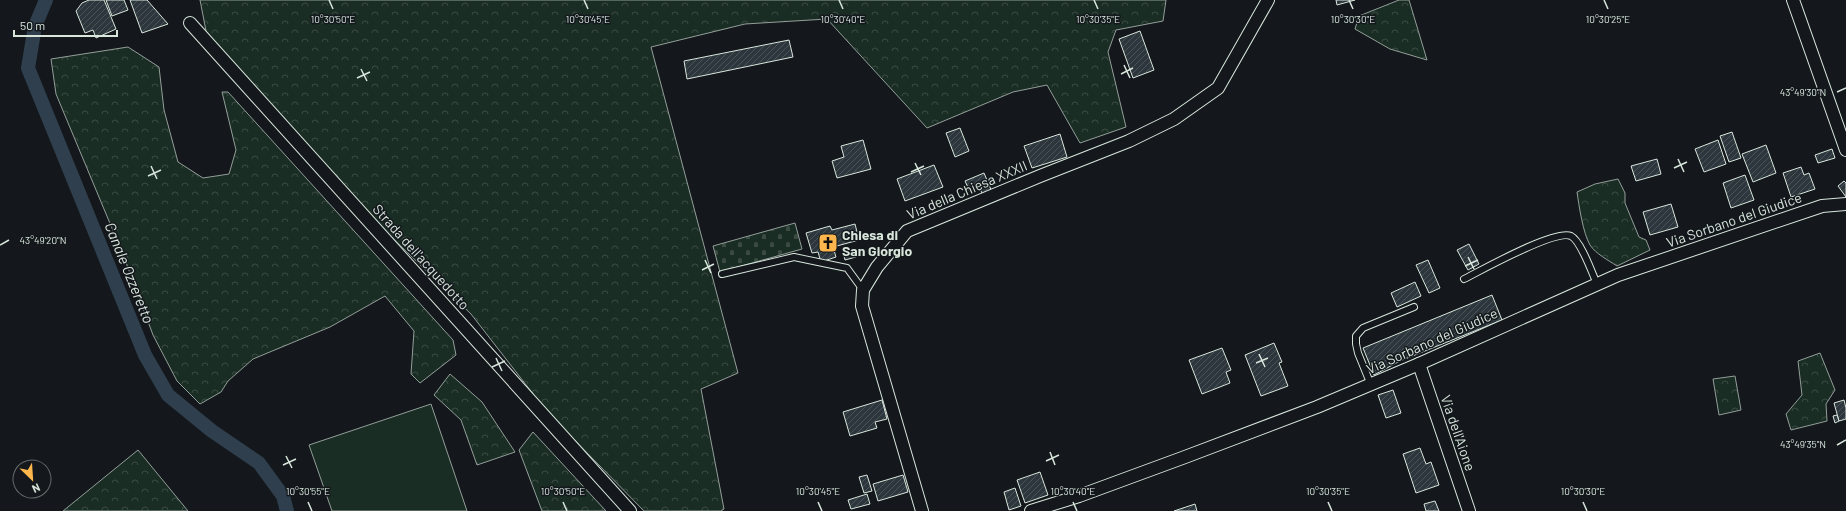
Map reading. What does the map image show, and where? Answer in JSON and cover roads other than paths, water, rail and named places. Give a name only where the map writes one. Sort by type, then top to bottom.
[{"type":"street","name":"Via della Chiesa XXXII","points":[[863,290],[877,268],[907,231],[1040,176],[1130,141],[1174,120],[1218,88],[1268,0]]},
{"type":"street","points":[[1793,0],[1846,150]]},
{"type":"street","name":"Strada dell'acquedotto","points":[[190,23],[630,511]]},
{"type":"street","name":"Via Sorbano del Giudice","points":[[1031,511],[1079,496],[1191,455],[1371,385],[1618,275],[1822,206],[1846,204]]},
{"type":"street","points":[[863,290],[862,306],[922,511]]},
{"type":"street","name":"Via dell'Aione","points":[[1419,364],[1469,511]]},
{"type":"lane","points":[[1464,279],[1544,240],[1564,234],[1572,237],[1578,244],[1597,284]]},
{"type":"lane","points":[[722,274],[794,257],[847,268],[863,290]]},
{"type":"lane","points":[[1371,385],[1358,353],[1356,336],[1363,328],[1414,307]]},
{"type":"waterway","name":"Canale Ozzeretto","points":[[46,0],[35,26],[28,68],[145,355],[168,395],[212,431],[259,463],[283,496],[287,511]]},
{"type":"place","name":"Chiesa di San Giorgio","points":[[828,243]]}]
